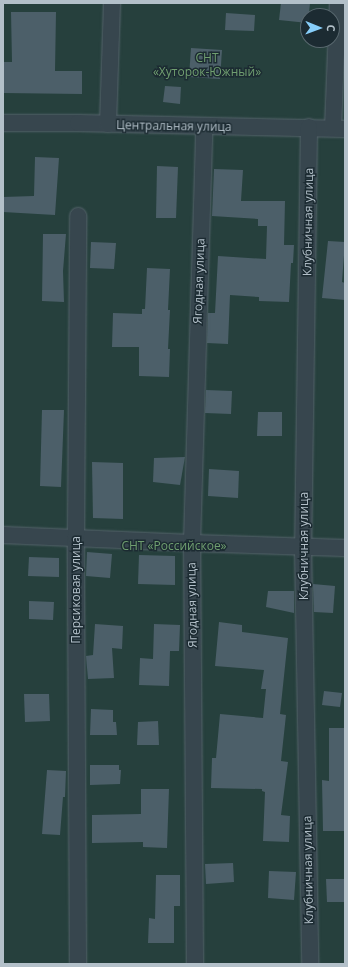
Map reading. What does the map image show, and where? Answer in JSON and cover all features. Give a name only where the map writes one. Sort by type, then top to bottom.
[{"type":"street","points":[[108,124],[112,3]]},
{"type":"street","points":[[338,3],[339,128]]},
{"type":"street","name":"Центральная улица","points":[[3,123],[339,128]]},
{"type":"street","name":"Ягодная улица","points":[[196,964],[192,543],[204,126]]},
{"type":"street","name":"Клубничная улица","points":[[309,127],[304,546],[310,964]]},
{"type":"street","name":"Персиковая улица","points":[[78,216],[76,537],[78,964]]},
{"type":"street","points":[[3,535],[345,548]]},
{"type":"green space","name":"СНТ «Российское»","points":[[3,3],[345,3],[345,964],[3,964]]},
{"type":"building","points":[[281,3],[310,3],[310,8],[300,8],[300,22],[279,20]]},
{"type":"building","points":[[11,12],[56,12],[55,71],[82,71],[82,94],[3,93],[3,62],[12,62]]},
{"type":"building","points":[[226,13],[255,15],[254,31],[225,30]]},
{"type":"building","points":[[191,48],[222,50],[220,79],[189,77]]},
{"type":"building","points":[[165,86],[181,87],[180,104],[163,102]]},
{"type":"building","points":[[35,157],[59,158],[55,215],[3,212],[3,197],[34,196]]},
{"type":"building","points":[[157,166],[178,167],[176,218],[156,218]]},
{"type":"building","points":[[214,169],[243,170],[241,201],[285,201],[284,245],[294,245],[293,263],[291,263],[289,302],[259,301],[259,297],[230,295],[228,344],[207,343],[208,313],[215,313],[218,256],[266,259],[267,226],[258,226],[258,219],[212,216]]},
{"type":"building","points":[[43,234],[66,234],[63,271],[64,302],[42,301]]},
{"type":"building","points":[[328,241],[345,242],[342,282],[345,283],[345,300],[322,298]]},
{"type":"building","points":[[91,242],[116,243],[114,269],[90,268]]},
{"type":"building","points":[[147,268],[170,269],[168,310],[170,310],[168,349],[170,349],[169,377],[139,376],[139,347],[112,347],[113,313],[142,314],[142,309],[145,309]]},
{"type":"building","points":[[206,390],[232,391],[231,414],[205,413]]},
{"type":"building","points":[[42,410],[64,410],[61,487],[40,486]]},
{"type":"building","points":[[258,412],[282,412],[282,436],[257,436]]},
{"type":"building","points":[[185,457],[180,485],[153,482],[154,458]]},
{"type":"building","points":[[92,462],[123,463],[123,519],[93,518]]},
{"type":"building","points":[[209,469],[239,471],[238,498],[208,496]]},
{"type":"building","points":[[87,552],[112,554],[110,578],[86,576]]},
{"type":"building","points":[[139,555],[175,556],[175,585],[138,584]]},
{"type":"building","points":[[29,557],[59,558],[59,577],[28,576]]},
{"type":"building","points":[[313,584],[335,586],[333,613],[314,612]]},
{"type":"building","points":[[268,591],[294,591],[294,613],[266,607]]},
{"type":"building","points":[[29,601],[54,602],[53,620],[29,619]]},
{"type":"building","points":[[219,622],[242,625],[242,632],[288,638],[280,714],[286,715],[281,761],[288,762],[281,815],[290,816],[289,842],[263,841],[265,792],[262,791],[262,789],[211,788],[212,758],[216,758],[220,714],[263,718],[266,689],[261,689],[264,670],[215,666]]},
{"type":"building","points":[[95,624],[123,626],[122,649],[112,648],[114,678],[88,679],[86,656],[93,655]]},
{"type":"building","points":[[154,624],[180,625],[179,651],[170,651],[169,686],[139,685],[140,658],[153,659]]},
{"type":"building","points":[[324,691],[342,693],[340,707],[322,705]]},
{"type":"building","points":[[24,694],[49,694],[50,721],[25,722]]},
{"type":"building","points":[[91,709],[113,710],[113,722],[116,722],[117,735],[90,735]]},
{"type":"building","points":[[158,721],[159,745],[137,745],[138,722]]},
{"type":"building","points":[[329,728],[345,728],[345,831],[323,831],[322,780],[329,781]]},
{"type":"building","points":[[90,765],[119,765],[119,770],[121,770],[120,784],[90,785]]},
{"type":"building","points":[[47,770],[66,771],[65,797],[63,797],[60,835],[42,834]]},
{"type":"building","points":[[141,789],[169,789],[167,848],[143,847],[143,842],[92,843],[92,815],[141,814]]},
{"type":"building","points":[[233,863],[234,882],[206,884],[205,864]]},
{"type":"building","points":[[269,871],[296,872],[294,900],[268,898]]},
{"type":"building","points":[[156,875],[180,875],[180,906],[174,906],[174,943],[148,943],[149,918],[155,919]]},
{"type":"building","points":[[326,879],[345,879],[345,902],[327,902]]},
{"type":"park label","name":"СНТ «Хуторок-Южный»","points":[[207,65]]}]
